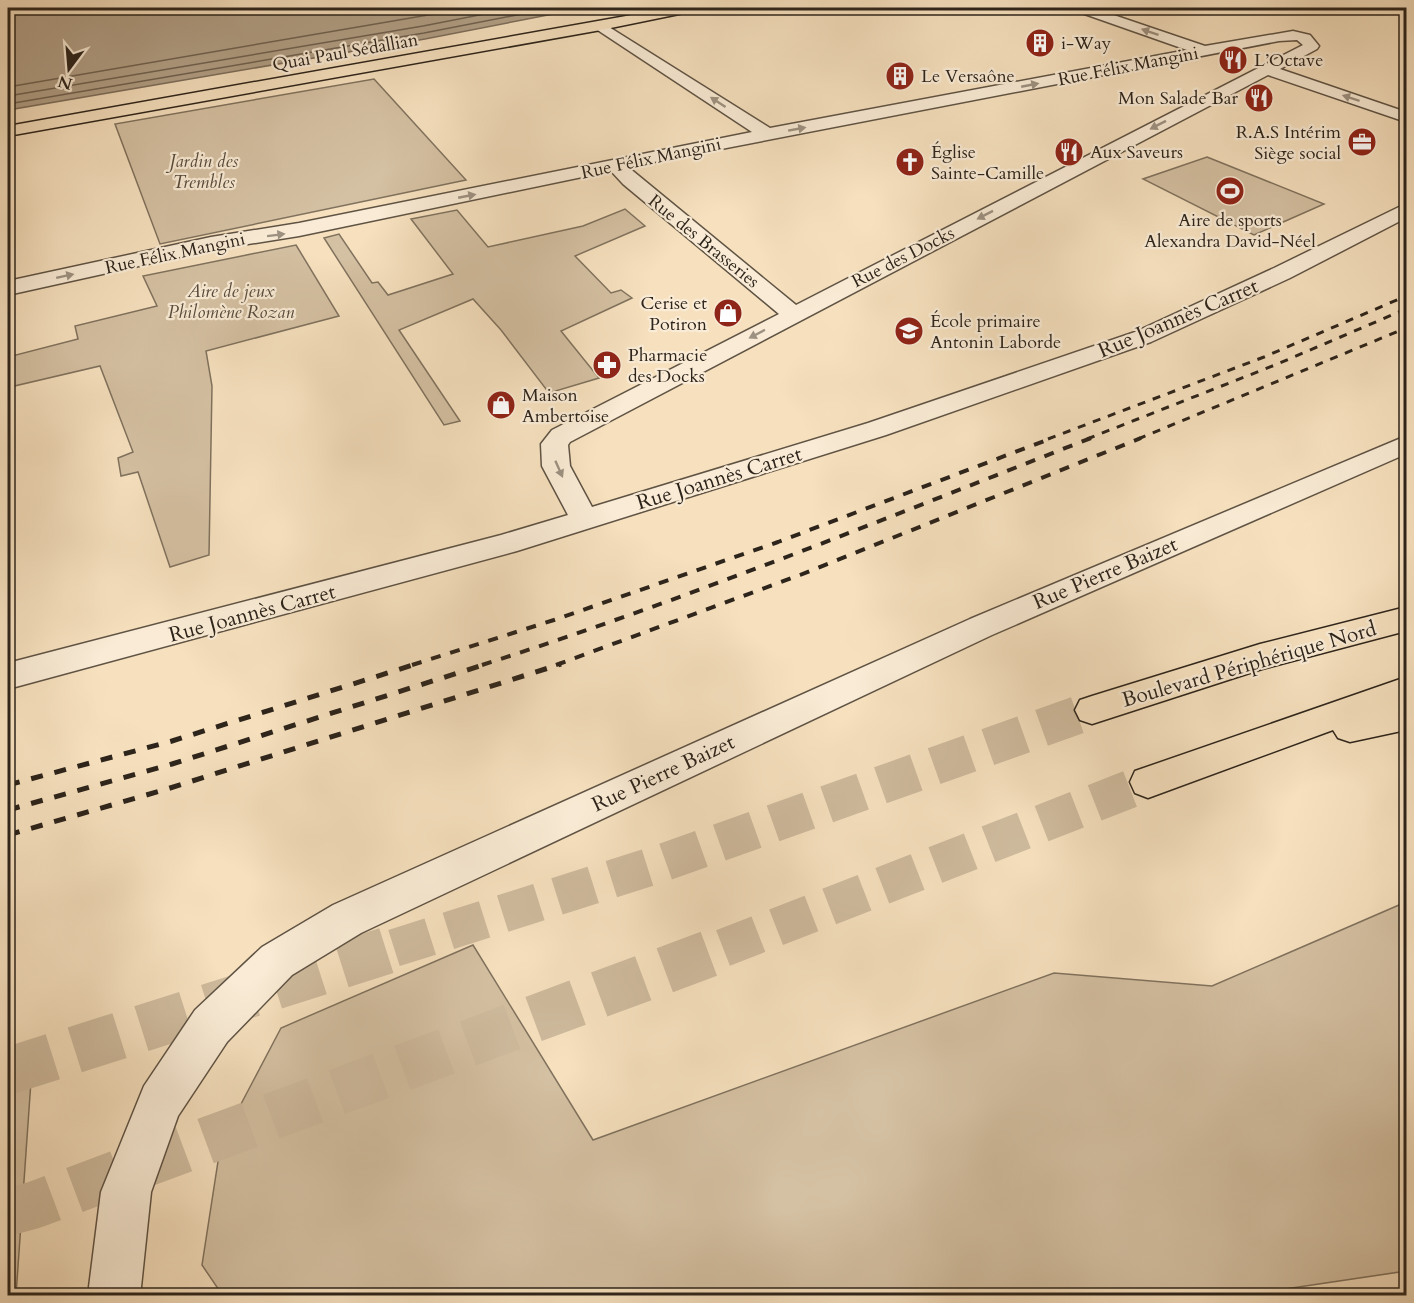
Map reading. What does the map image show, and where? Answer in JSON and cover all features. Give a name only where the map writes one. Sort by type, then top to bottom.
[{"type":"main road","name":"Quai Paul Sédallian","points":[[8,131],[601,26],[689,8]]},
{"type":"main road","name":"Boulevard Périphérique Nord","points":[[1092,710],[1260,657],[1407,619]]},
{"type":"main road","points":[[1148,782],[1407,690]]},
{"type":"main road","points":[[1219,757],[1407,716]]},
{"type":"street","points":[[1081,8],[1206,51]]},
{"type":"street","points":[[601,26],[767,134]]},
{"type":"street","name":"Rue Félix Mangini","points":[[8,288],[210,243],[236,238],[277,235],[343,219],[767,134],[1297,34]]},
{"type":"street","name":"Rue des Docks","points":[[585,520],[556,466],[554,444],[561,436],[1312,46],[1308,40],[1297,34]]},
{"type":"street","points":[[1266,69],[1407,117]]},
{"type":"street","name":"Rue des Brasseries","points":[[616,165],[630,180],[793,314]]},
{"type":"street","name":"Rue Joannès Carret","points":[[8,676],[280,606],[506,544],[877,429],[1143,337],[1282,273],[1407,211]]},
{"type":"street","name":"Rue Pierre Baizet","points":[[117,1296],[126,1192],[160,1102],[211,1026],[277,961],[347,919],[981,627],[1407,444]]},
{"type":"green space","name":"Jardin des Trembles","points":[[374,79],[466,180],[160,244],[115,124]]},
{"type":"green space","name":"Aire de sports Alexandra David-Néel","points":[[1207,157],[1324,204],[1254,235],[1143,179]]},
{"type":"green space","points":[[625,209],[645,226],[575,256],[611,293],[621,290],[632,298],[561,331],[599,378],[549,393],[501,330],[473,299],[399,330],[460,421],[444,425],[324,238],[339,234],[372,283],[378,282],[388,295],[453,274],[411,219],[457,210],[488,247],[583,226]]},
{"type":"green space","name":"Aire de jeux Philomène Rozan","points":[[296,245],[339,316],[206,351],[212,386],[209,555],[170,567],[138,472],[121,476],[118,458],[133,452],[100,366],[10,387],[8,357],[78,339],[75,326],[157,306],[143,276]]},
{"type":"green space","points":[[1406,902],[1406,1271],[1239,1296],[223,1296],[202,1265],[221,1142],[281,1028],[473,945],[593,1140],[1054,973],[1212,986]]},
{"type":"green space","points":[[31,1081],[16,1295],[8,1295],[8,1090]]},
{"type":"water","points":[[8,8],[584,8],[425,39],[8,110]]},
{"type":"tunnel","points":[[394,948],[659,864],[1092,710]]},
{"type":"tunnel","points":[[723,948],[1148,782]]},
{"type":"tunnel","points":[[8,1071],[398,947]]},
{"type":"tunnel","points":[[8,1212],[34,1205],[727,947]]},
{"type":"railway","points":[[1048,439],[1264,357],[1406,296]]},
{"type":"railway","points":[[1087,439],[1275,365],[1406,309]]},
{"type":"railway","points":[[1138,439],[1406,328]]},
{"type":"railway","points":[[412,665],[554,620],[778,542],[1052,438]]},
{"type":"railway","points":[[482,665],[712,585],[1091,438]]},
{"type":"railway","points":[[556,665],[800,575],[1141,438]]},
{"type":"railway","points":[[8,785],[172,741],[416,664]]},
{"type":"railway","points":[[8,810],[172,764],[486,664]]},
{"type":"railway","points":[[8,835],[167,789],[561,664]]},
{"type":"place","name":"i-Way","points":[[1040,43]]},
{"type":"place","name":"L’Octave","points":[[1233,60]]},
{"type":"place","name":"Le Versaône","points":[[900,76]]},
{"type":"place","name":"Mon Salade Bar","points":[[1259,98]]},
{"type":"place","name":"R.A.S Intérim Siège social","points":[[1362,142]]},
{"type":"place","name":"Aux Saveurs","points":[[1069,152]]},
{"type":"place","name":"Église Sainte-Camille","points":[[910,162]]},
{"type":"place","name":"Aire de sports Alexandra David-Néel","points":[[1230,191]]},
{"type":"place","name":"Cerise et Potiron","points":[[728,313]]},
{"type":"place","name":"École primaire Antonin Laborde","points":[[909,331]]},
{"type":"place","name":"Pharmacie des Docks","points":[[607,365]]},
{"type":"place","name":"Maison Ambertoise","points":[[501,405]]}]
